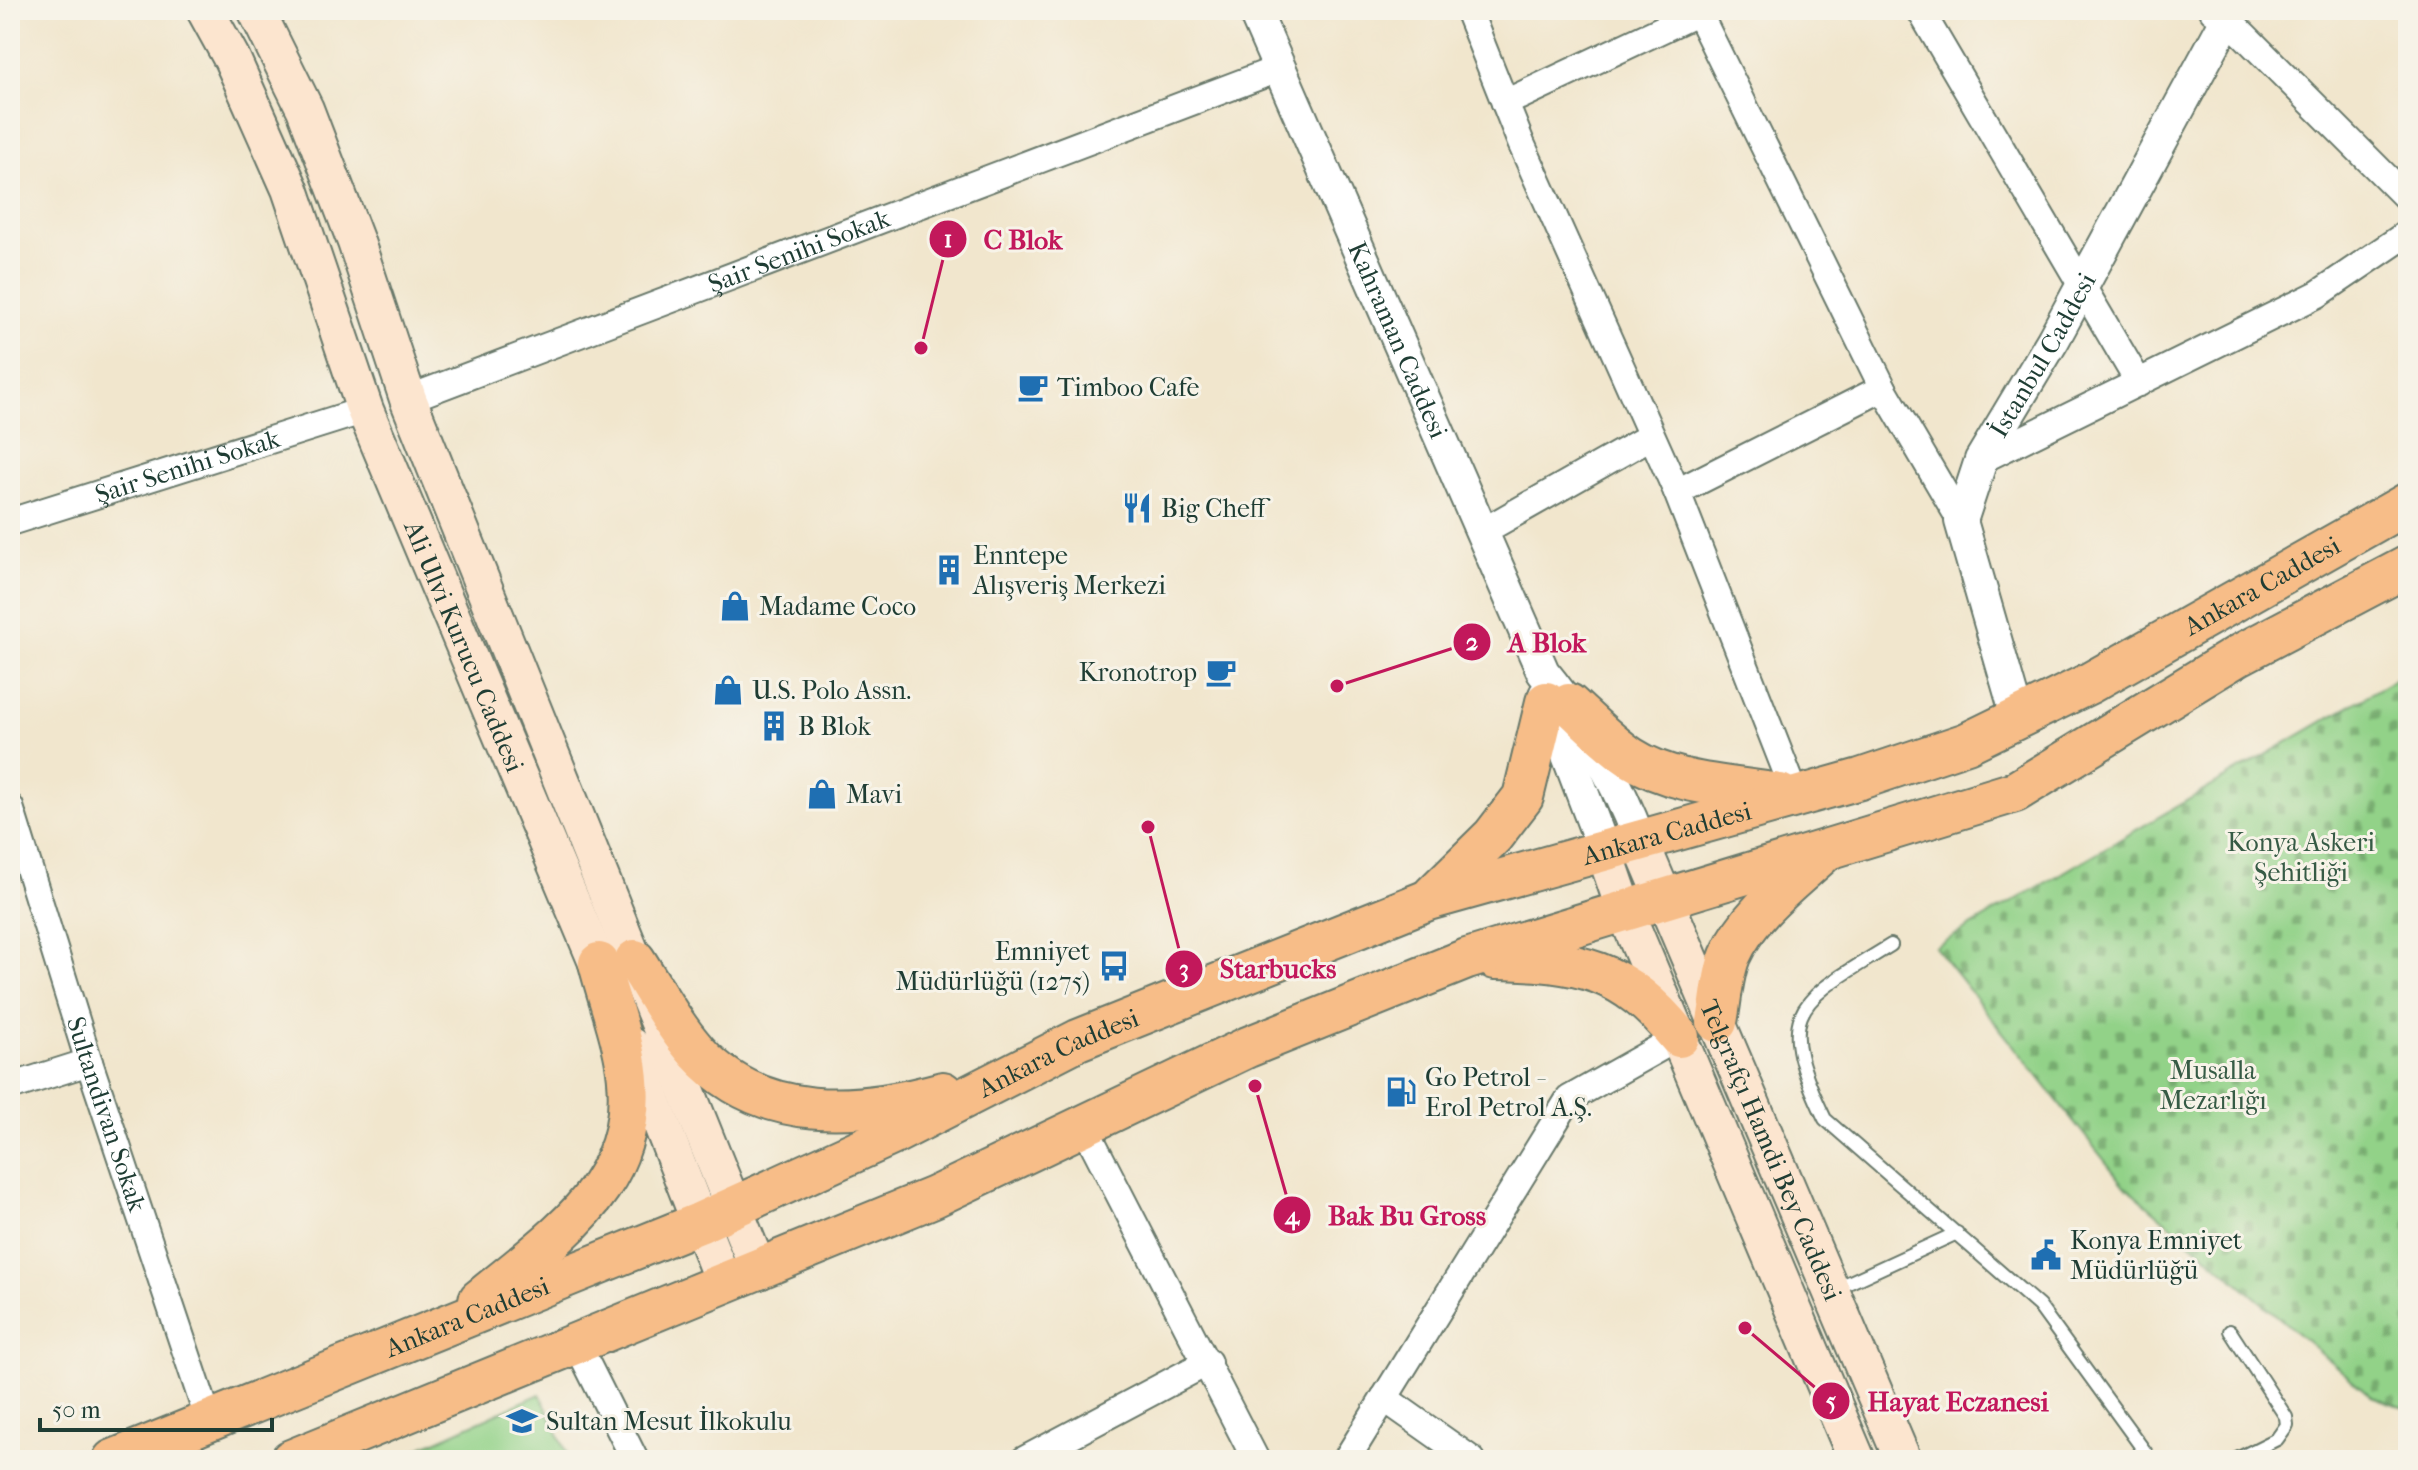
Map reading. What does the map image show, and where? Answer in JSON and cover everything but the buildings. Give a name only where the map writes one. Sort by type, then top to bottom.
[{"type":"main road","name":"Ali Ulvi Kurucu Caddesi","points":[[205,10],[232,59],[290,189],[365,410],[617,962]]},
{"type":"main road","name":"Ali Ulvi Kurucu Caddesi","points":[[256,10],[305,109],[356,242],[408,399],[617,962],[741,1278]]},
{"type":"main road","name":"Ankara Caddesi","points":[[113,1460],[716,1216],[894,1134],[1078,1040],[1428,900],[1908,765],[2018,719],[2408,503]]},
{"type":"main road","name":"Ankara Caddesi","points":[[291,1460],[934,1197],[1248,1047],[1467,959],[2015,792],[2239,655],[2408,566]]},
{"type":"main road","points":[[1428,900],[1493,836],[1523,797],[1552,692],[1614,745],[1648,767],[1702,782],[1796,796]]},
{"type":"main road","name":"Telgrafçı Hamdi Bey Caddesi","points":[[1622,844],[1665,898],[1903,1460]]},
{"type":"main road","name":"Telgrafçı Hamdi Bey Caddesi","points":[[1622,844],[1625,911],[1857,1460]]},
{"type":"main road","points":[[1717,1022],[1730,956],[1744,933],[1784,888],[1830,847]]},
{"type":"main road","points":[[1467,959],[1545,962],[1597,972],[1634,990],[1655,1008],[1679,1037]]},
{"type":"main road","points":[[617,962],[698,1053],[754,1094],[785,1105],[865,1109],[921,1098],[994,1077],[1078,1040]]},
{"type":"main road","points":[[451,1323],[584,1210],[620,1156],[628,1100],[617,962]]},
{"type":"street","name":"Kahraman Caddesi","points":[[1254,10],[1552,692],[1615,778],[1622,844]]},
{"type":"street","points":[[1468,10],[1505,103],[1677,492],[1796,796]]},
{"type":"street","points":[[1920,10],[2139,383]]},
{"type":"street","points":[[1505,103],[1700,11],[1883,388],[1961,521],[2018,719]]},
{"type":"street","points":[[2224,13],[2408,199]]},
{"type":"street","name":"İstanbul Caddesi","points":[[1961,521],[1981,460],[2083,284],[2224,13]]},
{"type":"street","name":"Şair Senihi Sokak","points":[[408,399],[1278,69]]},
{"type":"street","points":[[1981,460],[2318,294],[2408,233]]},
{"type":"street","points":[[1677,492],[1883,388]]},
{"type":"street","name":"Şair Senihi Sokak","points":[[10,522],[365,410]]},
{"type":"street","points":[[1480,533],[1651,436]]},
{"type":"street","name":"Sultandivan Sokak","points":[[10,807],[89,1062],[209,1421]]},
{"type":"street","points":[[1346,1460],[1569,1099],[1679,1037]]},
{"type":"street","points":[[10,1087],[89,1062]]},
{"type":"street","points":[[1083,1124],[1256,1460]]},
{"type":"street","points":[[577,1344],[635,1460]]},
{"type":"street","points":[[1024,1460],[1208,1362]]},
{"type":"street","points":[[1384,1398],[1472,1460]]},
{"type":"lane","points":[[1891,945],[1820,990],[1804,1005],[1797,1023],[1799,1047],[1813,1093],[1825,1119],[2039,1306],[2151,1460]]},
{"type":"lane","points":[[1831,1290],[1957,1233]]},
{"type":"lane","points":[[2230,1331],[2286,1417],[2287,1425],[2277,1439],[2235,1460]]},
{"type":"green space","name":"Musalla Mezarlığı","points":[[2408,672],[2408,1409],[2371,1396],[2125,1186],[1935,947]]},
{"type":"green space","name":"Sultan Mesut İlkokulu","points":[[540,1394],[570,1460],[393,1460]]},
{"type":"place","name":"C Blok","points":[[921,348]]},
{"type":"place","name":"Timboo Cafe","points":[[1033,387]]},
{"type":"place","name":"Big Cheff","points":[[1137,508]]},
{"type":"place","name":"Enntepe Alışveriş Merkezi","points":[[949,570]]},
{"type":"place","name":"Madame Coco","points":[[735,606]]},
{"type":"place","name":"Kronotrop","points":[[1221,672]]},
{"type":"place","name":"A Blok","points":[[1337,686]]},
{"type":"place","name":"U.S. Polo Assn.","points":[[728,690]]},
{"type":"place","name":"B Blok","points":[[774,726]]},
{"type":"place","name":"Mavi","points":[[822,794]]},
{"type":"place","name":"Starbucks","points":[[1148,827]]},
{"type":"place","name":"Emniyet Müdürlüğü (1275)","points":[[1114,966]]},
{"type":"place","name":"Bak Bu Gross","points":[[1255,1086]]},
{"type":"place","name":"Go Petrol - Erol Petrol A.Ş.","points":[[1401,1092]]},
{"type":"place","name":"Konya Emniyet Müdürlüğü","points":[[2046,1255]]},
{"type":"place","name":"Hayat Eczanesi","points":[[1745,1328]]},
{"type":"place","name":"Sultan Mesut İlkokulu","points":[[522,1421]]},
{"type":"park label","name":"Konya Askeri Şehitliği","points":[[2301,857]]}]
